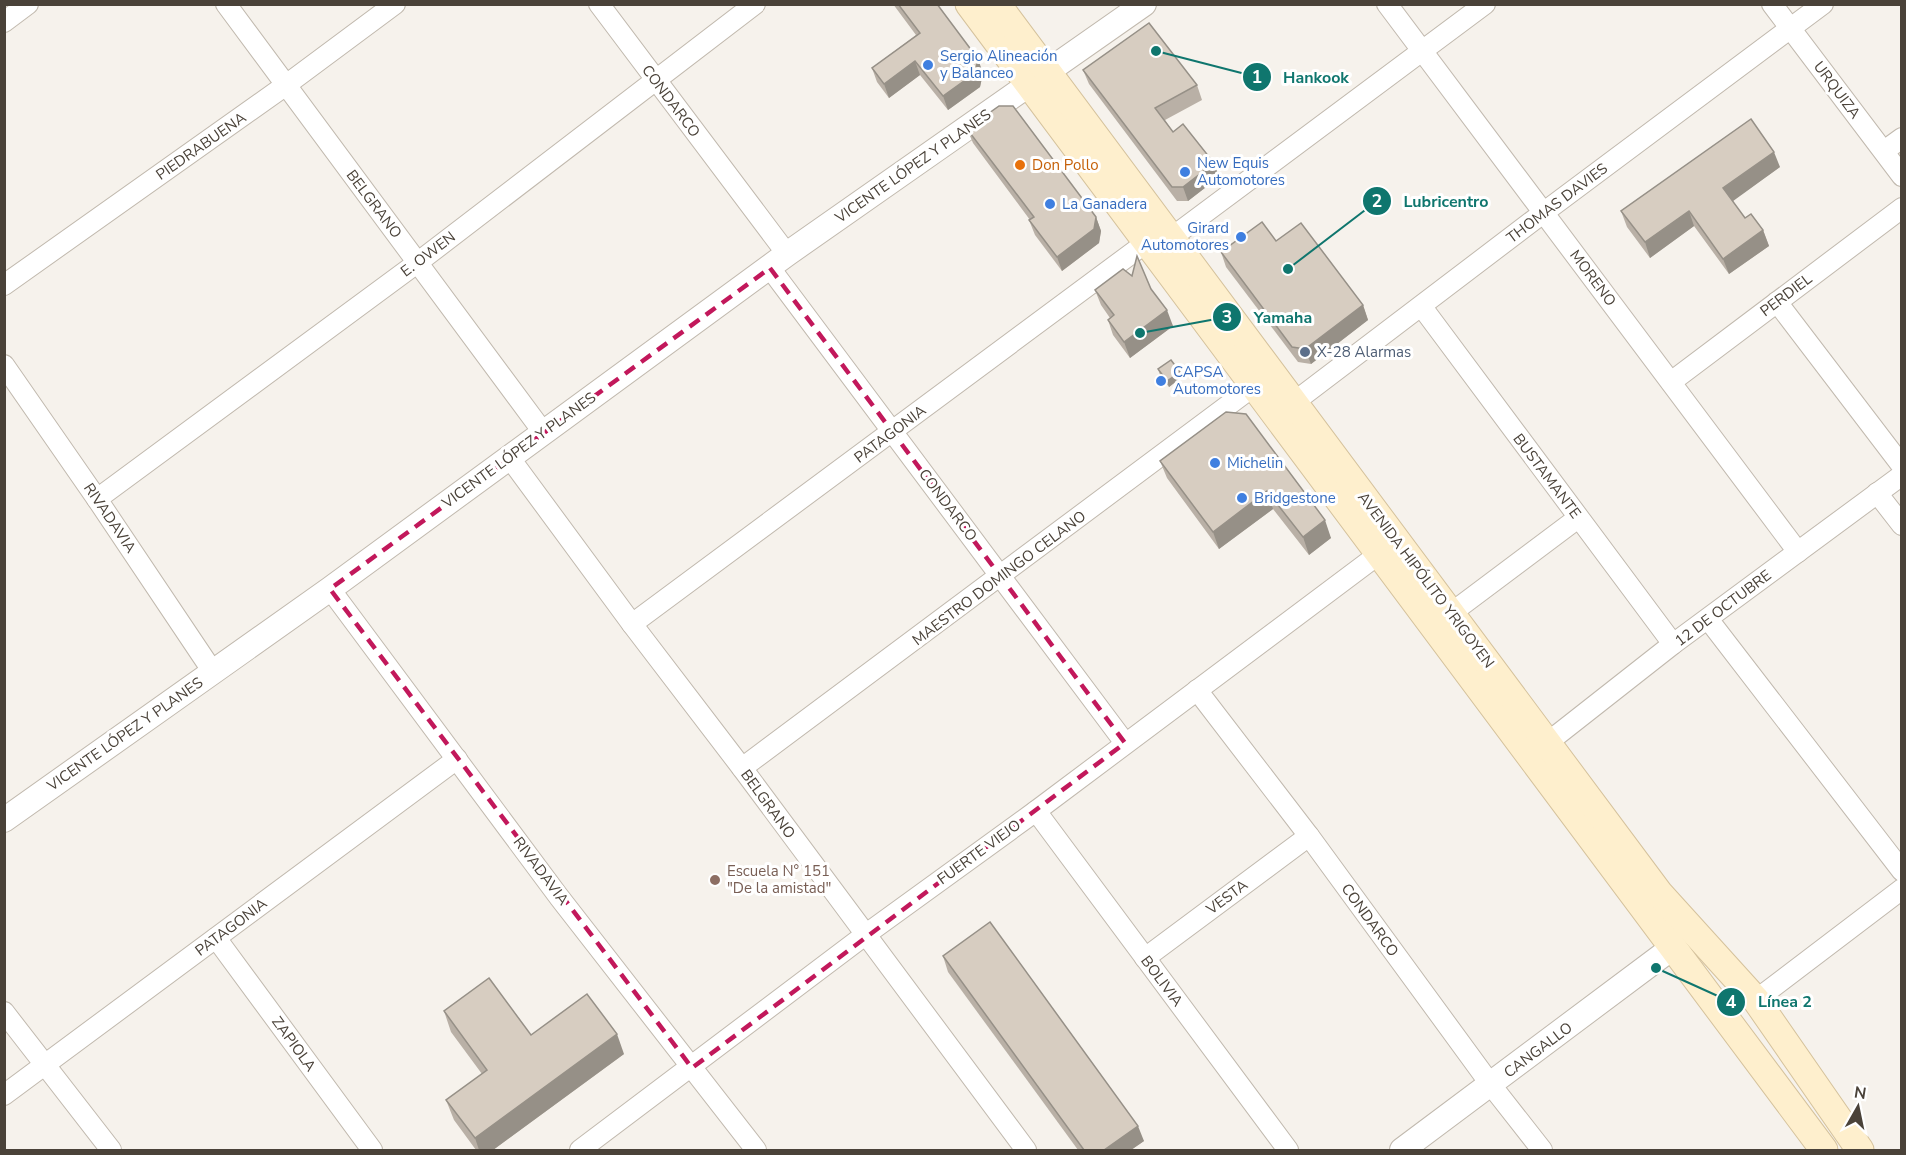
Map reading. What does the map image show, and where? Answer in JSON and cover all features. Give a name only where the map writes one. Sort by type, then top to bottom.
[{"type":"main road","name":"AVENIDA HIPÓLITO YRIGOYEN","points":[[969,4],[1037,79],[1159,240],[1293,403],[1659,893],[1756,1000],[1860,1150]]},
{"type":"main road","name":"AVENIDA HIPÓLITO YRIGOYEN","points":[[997,4],[1037,79]]},
{"type":"main road","name":"AVENIDA HIPÓLITO YRIGOYEN","points":[[1159,240],[1254,386],[1824,1150]]},
{"type":"main road","points":[[1659,893],[1672,948],[1718,957]]},
{"type":"main road","points":[[1705,992],[1756,1000],[1747,1048]]},
{"type":"street","points":[[4,22],[28,4]]},
{"type":"street","name":"BELGRANO","points":[[226,4],[543,432]]},
{"type":"street","name":"PIEDRABUENA","points":[[4,285],[286,86],[395,4]]},
{"type":"street","name":"CONDARCO","points":[[599,4],[779,261],[893,432],[1125,743]]},
{"type":"street","name":"E. OWEN","points":[[97,499],[417,263],[755,4]]},
{"type":"street","name":"VICENTE LÓPEZ Y PLANES","points":[[4,820],[330,589],[779,261],[1144,4]]},
{"type":"street","name":"MORENO","points":[[1387,4],[1798,552]]},
{"type":"street","name":"PATAGONIA","points":[[632,624],[893,432],[1423,52],[1485,4]]},
{"type":"street","name":"URQUIZA","points":[[1772,4],[1902,176]]},
{"type":"street","name":"THOMAS DAVIES","points":[[1293,403],[1823,4]]},
{"type":"street","points":[[1884,151],[1902,138]]},
{"type":"street","name":"PERDIEL","points":[[1671,382],[1902,208]]},
{"type":"street","points":[[1777,302],[1902,466]]},
{"type":"street","name":"BUSTAMANTE","points":[[1422,307],[1673,644]]},
{"type":"street","name":"RIVADAVIA","points":[[4,365],[213,672]]},
{"type":"street","name":"MAESTRO DOMINGO CELANO","points":[[742,768],[1254,386]]},
{"type":"street","name":"BELGRANO","points":[[509,457],[1026,1150]]},
{"type":"street","name":"12 DE OCTUBRE","points":[[1547,743],[1673,644],[1902,475]]},
{"type":"street","points":[[1877,493],[1902,525]]},
{"type":"street","points":[[1450,614],[1578,518]]},
{"type":"street","name":"FUERTE VIEJO","points":[[580,1150],[692,1068],[865,935],[1036,811],[1379,554]]},
{"type":"street","name":"RIVADAVIA","points":[[330,589],[560,897],[756,1150]]},
{"type":"street","points":[[1708,619],[1902,871]]},
{"type":"street","name":"CONDARCO","points":[[1197,690],[1309,836],[1491,1085],[1542,1150]]},
{"type":"street","name":"PATAGONIA","points":[[4,1095],[457,759]]},
{"type":"street","name":"BOLIVIA","points":[[1036,811],[1288,1150]]},
{"type":"street","name":"VESTA","points":[[1145,958],[1309,836]]},
{"type":"street","points":[[1756,1000],[1902,889]]},
{"type":"street","name":"ZAPIOLA","points":[[216,938],[372,1150]]},
{"type":"street","name":"CANGALLO","points":[[1402,1150],[1672,948]]},
{"type":"street","points":[[4,1012],[111,1150]]},
{"type":"highlighted area","points":[[770,268],[1125,743],[692,1068],[330,589]]},
{"type":"building","points":[[898,4],[937,4],[978,59],[975,73],[943,96],[915,61],[884,84],[872,68],[920,33]]},
{"type":"building","points":[[1149,23],[1197,85],[1155,108],[1173,132],[1183,124],[1214,163],[1183,187],[1172,187],[1083,70]]},
{"type":"building","points":[[999,106],[1013,106],[1096,217],[1094,229],[1057,257],[1029,220],[1034,217],[967,129]]},
{"type":"building","points":[[1751,119],[1774,152],[1723,188],[1745,218],[1751,214],[1763,230],[1723,259],[1689,211],[1645,242],[1621,211]]},
{"type":"building","points":[[1262,222],[1276,241],[1301,223],[1363,305],[1305,349],[1292,347],[1221,252]]},
{"type":"building","points":[[1137,256],[1151,289],[1167,310],[1124,342],[1108,320],[1114,315],[1095,290],[1123,269],[1132,276]]},
{"type":"building","points":[[1171,360],[1180,372],[1167,381],[1158,369]]},
{"type":"building","points":[[1226,412],[1246,414],[1325,520],[1303,537],[1267,491],[1213,532],[1160,461]]},
{"type":"building","points":[[990,922],[1138,1126],[1104,1150],[1084,1150],[943,956]]},
{"type":"building","points":[[489,978],[531,1035],[587,994],[617,1034],[475,1138],[446,1100],[487,1070],[444,1011]]},
{"type":"place","name":"Hankook","points":[[1156,51]]},
{"type":"place","name":"Sergio Alineación y Balanceo","points":[[928,65]]},
{"type":"place","name":"Don Pollo","points":[[1020,165]]},
{"type":"place","name":"New Equis Automotores","points":[[1185,172]]},
{"type":"place","name":"La Ganadera","points":[[1050,204]]},
{"type":"place","name":"Girard Automotores","points":[[1241,237]]},
{"type":"place","name":"Lubricentro","points":[[1288,269]]},
{"type":"place","name":"Yamaha","points":[[1140,333]]},
{"type":"place","name":"X-28 Alarmas","points":[[1305,352]]},
{"type":"place","name":"CAPSA Automotores","points":[[1161,381]]},
{"type":"place","name":"Michelin","points":[[1215,463]]},
{"type":"place","name":"Bridgestone","points":[[1242,498]]},
{"type":"place","name":"Escuela N° 151 \"De la amistad\"","points":[[715,880]]},
{"type":"place","name":"Línea 2","points":[[1656,968]]}]
